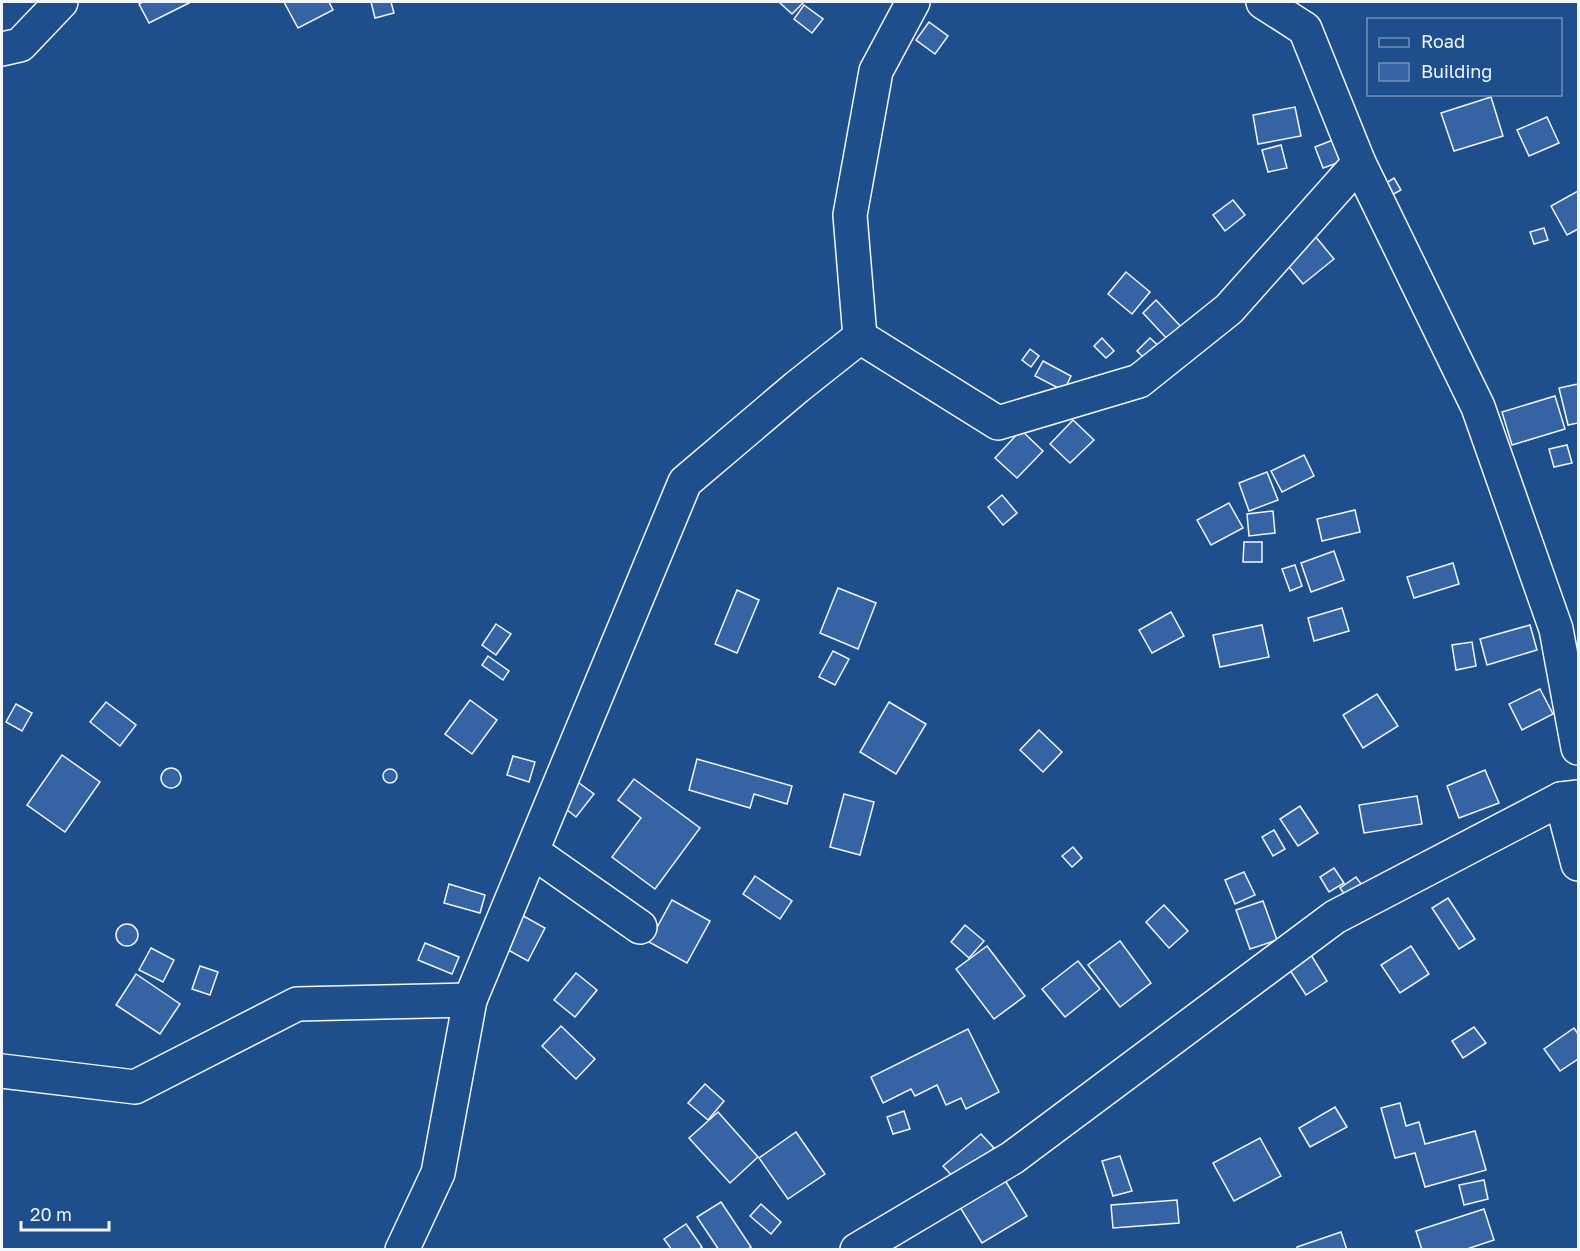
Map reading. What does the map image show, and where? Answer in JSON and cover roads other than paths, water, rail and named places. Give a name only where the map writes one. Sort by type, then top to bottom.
[{"type":"street","points":[[2,49],[20,45],[61,2]]},
{"type":"street","points":[[860,337],[850,215],[876,71],[913,2]]},
{"type":"street","points":[[1263,2],[1305,29],[1359,164],[1478,406],[1556,629],[1578,748]]},
{"type":"street","points":[[860,337],[998,423],[1139,381],[1229,309],[1359,164]]},
{"type":"street","points":[[402,1250],[438,1173],[470,1000],[685,482],[860,337]]},
{"type":"street","points":[[857,1250],[1012,1158],[1335,917],[1570,798],[1578,864]]},
{"type":"street","points":[[533,852],[640,927]]},
{"type":"street","points":[[2,1071],[135,1087],[297,1004],[470,1000]]}]
